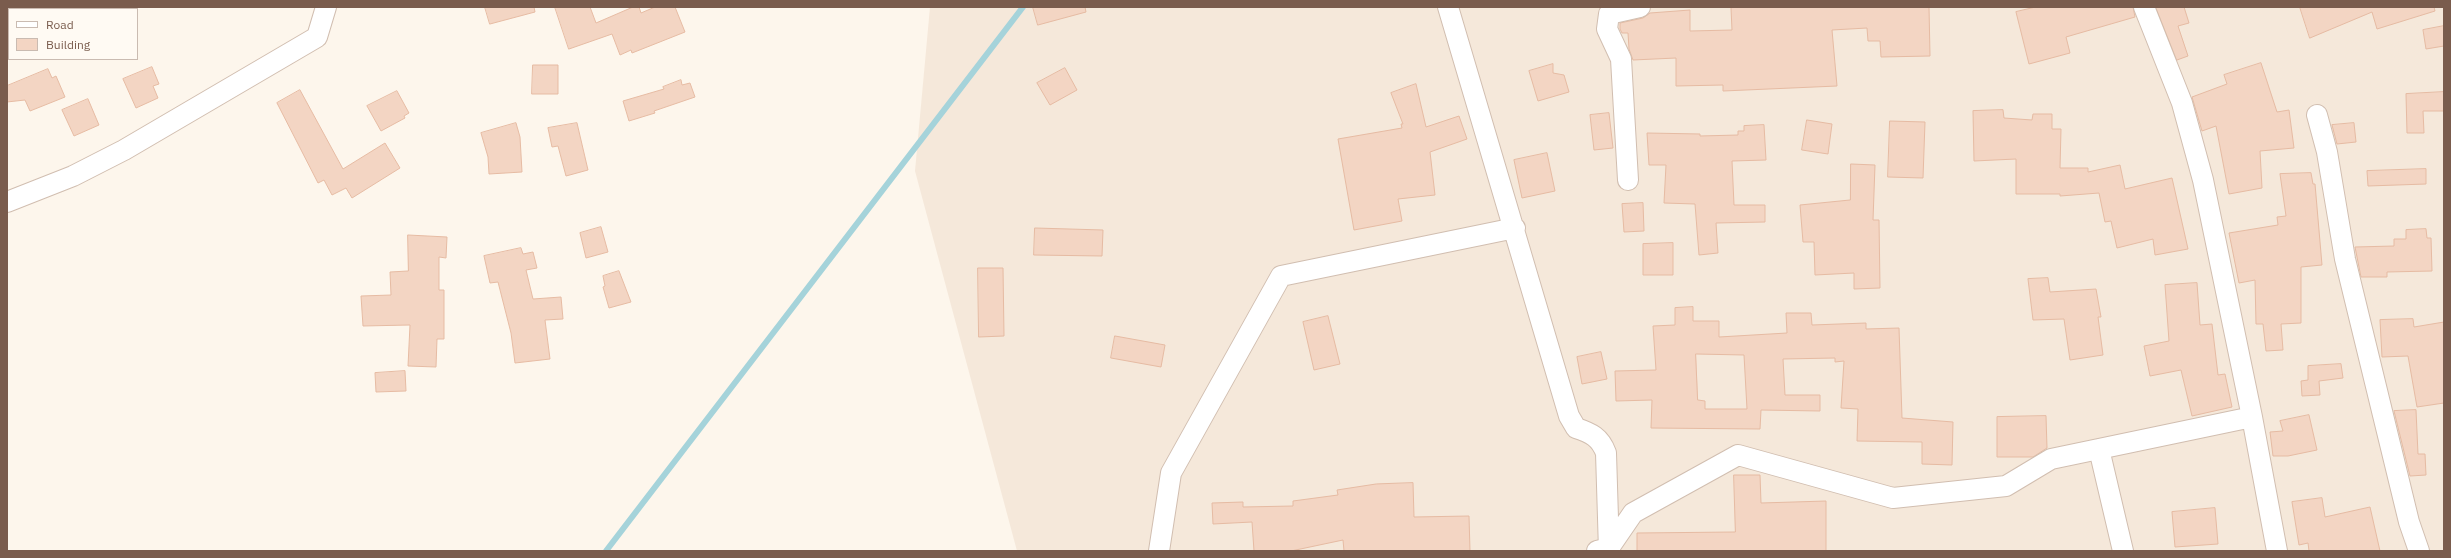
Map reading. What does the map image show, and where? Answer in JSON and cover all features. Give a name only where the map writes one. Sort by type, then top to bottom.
[{"type":"street","points":[[7,202],[73,176],[124,150],[317,36],[326,7]]},
{"type":"street","points":[[1448,7],[1515,228],[1569,416],[1576,428],[1593,434],[1602,442],[1606,453],[1605,550]]},
{"type":"street","points":[[1602,7],[1607,29],[1621,59],[1628,180]]},
{"type":"street","points":[[1607,29],[1609,14],[1640,7]]},
{"type":"street","points":[[2144,7],[2182,103],[2203,180],[2252,417],[2277,551]]},
{"type":"street","points":[[2317,115],[2327,152],[2345,259],[2409,522],[2419,551]]},
{"type":"street","points":[[1159,551],[1171,472],[1281,276],[1515,228]]},
{"type":"street","points":[[1605,550],[1633,513],[1738,455],[1893,498],[2006,486],[2051,459],[2252,417]]},
{"type":"street","points":[[2099,449],[2123,551]]},
{"type":"shaded area","points":[[930,7],[2444,7],[2444,551],[1017,551],[915,171]]},
{"type":"building","points":[[485,7],[534,7],[535,12],[490,24]]},
{"type":"building","points":[[555,7],[590,7],[596,23],[633,7],[639,7],[641,13],[655,7],[675,7],[685,32],[632,53],[631,50],[620,55],[612,34],[569,49]]},
{"type":"building","points":[[1033,7],[1085,7],[1086,12],[1038,25]]},
{"type":"building","points":[[1929,7],[1930,56],[1881,57],[1880,41],[1868,41],[1867,28],[1832,30],[1837,86],[1723,91],[1723,85],[1676,86],[1676,58],[1633,60],[1629,49],[1628,33],[1622,33],[1620,29],[1620,23],[1643,18],[1650,13],[1690,10],[1690,31],[1732,30],[1731,8]]},
{"type":"building","points":[[2036,7],[2133,7],[2135,17],[2066,37],[2070,53],[2029,64],[2016,12]]},
{"type":"building","points":[[2156,7],[2184,7],[2189,23],[2178,26],[2188,56],[2177,60]]},
{"type":"building","points":[[2300,7],[2434,7],[2435,11],[2377,29],[2372,12],[2310,38]]},
{"type":"building","points":[[2444,26],[2444,46],[2426,49],[2423,30]]},
{"type":"building","points":[[2261,63],[2277,112],[2289,110],[2294,148],[2260,151],[2262,188],[2229,194],[2216,126],[2202,131],[2192,97],[2227,84],[2224,75]]},
{"type":"building","points":[[1553,64],[1553,73],[1564,75],[1569,92],[1538,101],[1529,71]]},
{"type":"building","points":[[533,65],[558,65],[558,94],[532,94]]},
{"type":"building","points":[[152,67],[159,84],[153,86],[158,98],[136,108],[123,79]]},
{"type":"building","points":[[1065,68],[1077,90],[1050,105],[1037,83]]},
{"type":"building","points":[[48,69],[52,78],[56,76],[65,97],[30,111],[25,100],[7,102],[7,86]]},
{"type":"building","points":[[681,80],[682,85],[690,83],[695,97],[654,111],[655,113],[629,121],[623,101],[664,89],[663,87]]},
{"type":"building","points":[[1416,84],[1426,127],[1459,116],[1467,139],[1430,152],[1435,195],[1398,199],[1402,221],[1354,230],[1338,139],[1402,128],[1401,124],[1403,124],[1391,93]]},
{"type":"building","points":[[300,90],[343,169],[385,143],[400,168],[352,198],[346,188],[332,195],[324,180],[318,183],[277,103]]},
{"type":"building","points":[[397,91],[409,113],[404,116],[405,118],[381,131],[367,106]]},
{"type":"building","points":[[2444,92],[2444,111],[2423,111],[2424,133],[2407,133],[2406,94]]},
{"type":"building","points":[[88,99],[99,125],[74,136],[62,110]]},
{"type":"building","points":[[2003,110],[2004,118],[2032,120],[2033,114],[2052,114],[2052,129],[2061,129],[2060,168],[2088,168],[2088,172],[2120,165],[2125,189],[2172,178],[2188,249],[2155,255],[2153,239],[2117,248],[2111,221],[2105,222],[2099,193],[2060,196],[2060,194],[2016,194],[2016,159],[1974,161],[1973,111]]},
{"type":"building","points":[[1609,113],[1613,148],[1594,150],[1590,115]]},
{"type":"building","points":[[1807,120],[1832,124],[1828,154],[1802,150]]},
{"type":"building","points":[[1890,121],[1925,122],[1923,178],[1888,177]]},
{"type":"building","points":[[516,123],[520,137],[522,172],[489,174],[488,157],[481,133]]},
{"type":"building","points":[[577,123],[588,170],[566,176],[558,146],[552,147],[548,128]]},
{"type":"building","points":[[2354,123],[2356,142],[2337,144],[2332,125]]},
{"type":"building","points":[[1764,125],[1766,160],[1732,161],[1734,205],[1765,205],[1765,222],[1716,223],[1718,253],[1699,255],[1695,204],[1664,203],[1666,165],[1649,165],[1647,133],[1700,134],[1700,136],[1738,135],[1738,131],[1744,131],[1744,126]]},
{"type":"building","points":[[1547,153],[1555,191],[1522,198],[1514,160]]},
{"type":"building","points":[[1851,164],[1875,165],[1873,220],[1879,220],[1880,288],[1854,289],[1854,273],[1815,275],[1814,242],[1803,242],[1800,205],[1850,200]]},
{"type":"building","points":[[2426,169],[2426,184],[2368,186],[2367,171]]},
{"type":"building","points":[[2311,173],[2313,184],[2315,184],[2322,265],[2301,267],[2301,323],[2281,324],[2283,350],[2266,351],[2263,324],[2256,324],[2255,280],[2239,283],[2229,233],[2278,225],[2277,217],[2286,216],[2280,174]]},
{"type":"building","points":[[1643,203],[1644,231],[1624,232],[1622,204]]},
{"type":"building","points":[[601,227],[608,252],[586,258],[580,233]]},
{"type":"building","points":[[1035,228],[1103,230],[1102,256],[1034,255]]},
{"type":"building","points":[[2426,229],[2427,238],[2431,238],[2432,271],[2387,272],[2387,277],[2361,277],[2355,247],[2394,246],[2394,239],[2406,239],[2406,230]]},
{"type":"building","points":[[408,235],[447,237],[446,258],[439,257],[439,290],[444,290],[444,339],[437,339],[436,367],[408,366],[410,325],[363,326],[361,296],[391,295],[390,272],[408,271]]},
{"type":"building","points":[[1673,243],[1673,275],[1643,275],[1643,244]]},
{"type":"building","points":[[521,248],[523,254],[533,252],[537,268],[526,270],[533,299],[561,297],[563,319],[545,320],[550,359],[515,363],[511,333],[498,282],[490,283],[484,256]]},
{"type":"building","points":[[978,268],[1003,268],[1004,336],[979,337]]},
{"type":"building","points":[[619,271],[631,302],[609,308],[603,287],[605,286],[603,276]]},
{"type":"building","points":[[2048,278],[2050,292],[2096,289],[2101,317],[2098,317],[2103,355],[2070,360],[2064,319],[2033,320],[2028,279]]},
{"type":"building","points":[[2197,283],[2200,325],[2212,324],[2218,375],[2225,374],[2232,407],[2192,416],[2181,370],[2150,376],[2144,346],[2169,341],[2165,285]]},
{"type":"building","points":[[1693,307],[1693,321],[1719,321],[1719,337],[1787,333],[1786,313],[1811,313],[1812,325],[1866,323],[1866,329],[1899,328],[1902,418],[1953,422],[1952,465],[1922,464],[1922,442],[1857,441],[1858,409],[1841,408],[1844,361],[1835,362],[1835,358],[1783,359],[1785,395],[1820,395],[1820,411],[1761,410],[1760,429],[1651,428],[1652,400],[1616,401],[1615,371],[1656,370],[1653,326],[1675,325],[1675,308]],"holes":[[[1696,354],[1744,355],[1747,409],[1705,409],[1705,401],[1698,400]]]},
{"type":"building","points":[[1328,316],[1340,364],[1314,370],[1303,322]]},
{"type":"building","points":[[2413,319],[2414,327],[2444,322],[2444,403],[2417,407],[2408,356],[2382,357],[2380,320]]},
{"type":"building","points":[[1115,336],[1165,345],[1161,367],[1111,358]]},
{"type":"building","points":[[1601,352],[1607,379],[1582,384],[1577,357]]},
{"type":"building","points":[[2341,364],[2343,378],[2319,381],[2320,395],[2302,396],[2301,381],[2308,380],[2308,366]]},
{"type":"building","points":[[405,371],[406,391],[376,392],[375,373]]},
{"type":"building","points":[[2416,410],[2418,454],[2425,454],[2426,475],[2410,476],[2394,411]]},
{"type":"building","points":[[2309,415],[2317,450],[2288,456],[2273,456],[2270,432],[2283,431],[2280,421]]},
{"type":"building","points":[[2046,416],[2047,448],[2033,457],[1997,457],[1997,417]]},
{"type":"building","points":[[1734,475],[1760,475],[1761,503],[1826,501],[1826,551],[1637,551],[1637,533],[1735,532]]},
{"type":"building","points":[[1413,483],[1414,517],[1469,516],[1470,551],[1344,551],[1343,540],[1291,551],[1254,551],[1252,522],[1213,524],[1212,503],[1243,502],[1243,507],[1293,506],[1293,501],[1338,495],[1337,490],[1376,484]]},
{"type":"building","points":[[2322,498],[2325,517],[2370,507],[2380,551],[2309,551],[2308,543],[2299,545],[2292,502]]},
{"type":"building","points":[[2215,508],[2218,544],[2175,547],[2172,512]]},
{"type":"waterway","points":[[606,551],[1023,7]]}]
